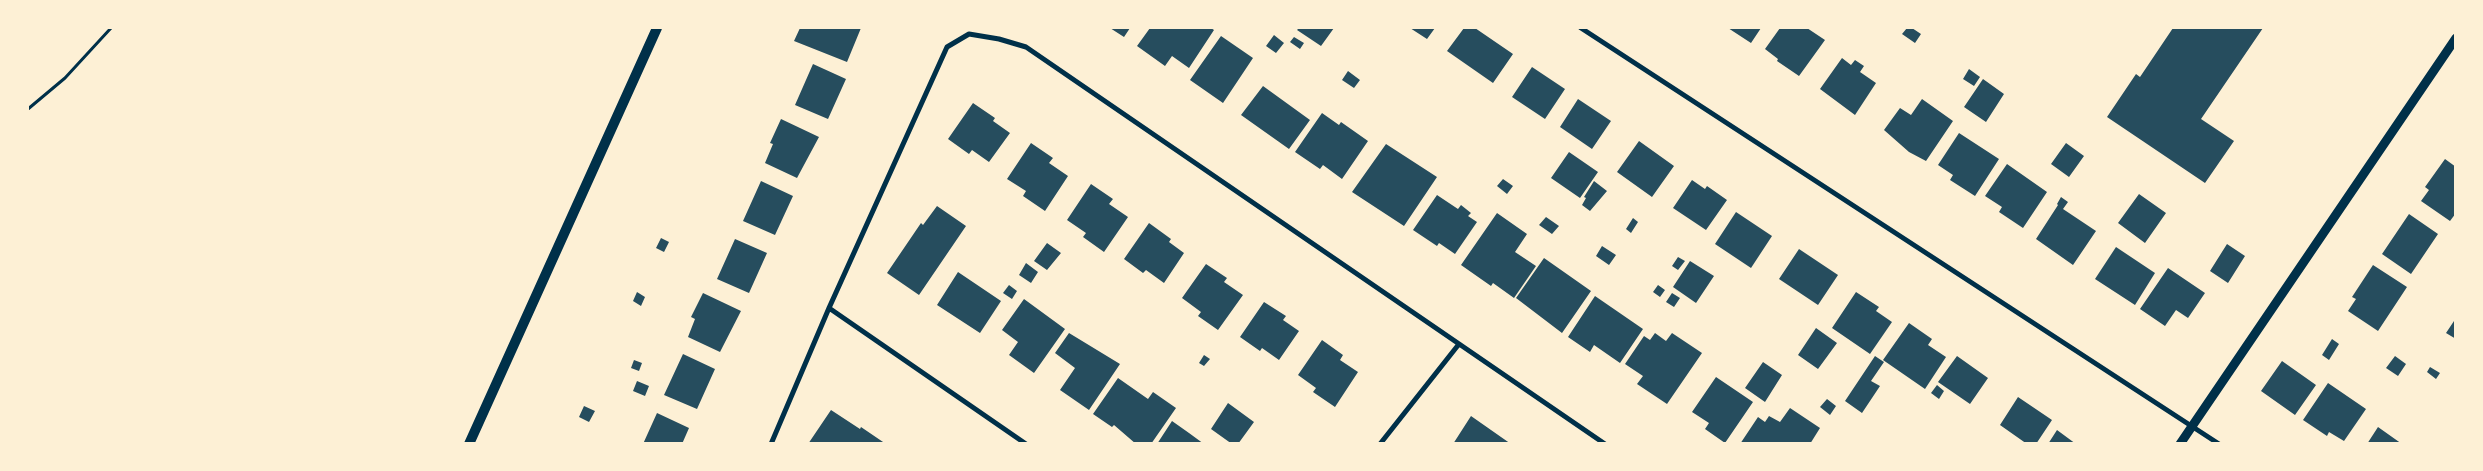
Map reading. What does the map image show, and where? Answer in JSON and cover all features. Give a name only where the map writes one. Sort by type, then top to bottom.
[{"type":"main road","points":[[470,444],[657,28]]},
{"type":"street","points":[[1580,28],[2193,425],[2219,444]]},
{"type":"street","points":[[772,444],[829,308],[947,47],[969,34],[999,39],[1026,47],[1605,444]]},
{"type":"street","points":[[2180,444],[2456,38]]},
{"type":"street","points":[[829,308],[1026,444]]},
{"type":"street","points":[[1380,444],[1459,344]]},
{"type":"path","points":[[28,109],[65,78],[111,28]]},
{"type":"building","points":[[800,28],[861,28],[847,62],[794,41]]},
{"type":"building","points":[[1110,28],[1130,28],[1124,37]]},
{"type":"building","points":[[1150,28],[1211,28],[1214,30],[1189,68],[1172,56],[1165,66],[1137,46]]},
{"type":"building","points":[[1299,28],[1334,28],[1321,46],[1297,30]]},
{"type":"building","points":[[1410,28],[1435,28],[1427,39]]},
{"type":"building","points":[[1464,28],[1475,28],[1513,54],[1493,83],[1447,51]]},
{"type":"building","points":[[1728,28],[1761,28],[1751,43]]},
{"type":"building","points":[[1780,28],[1807,28],[1825,40],[1799,76],[1777,61],[1778,59],[1765,49]]},
{"type":"building","points":[[1907,28],[1912,28],[1921,34],[1915,43],[1902,34]]},
{"type":"building","points":[[2173,28],[2263,28],[2201,119],[2234,141],[2205,183],[2107,117],[2136,74],[2140,77]]},
{"type":"building","points":[[1274,35],[1284,43],[1276,53],[1266,46]]},
{"type":"building","points":[[1221,36],[1253,58],[1223,103],[1190,80]]},
{"type":"building","points":[[1294,37],[1304,43],[1300,49],[1290,42]]},
{"type":"building","points":[[1842,58],[1851,65],[1855,60],[1864,66],[1860,72],[1876,83],[1855,115],[1820,89]]},
{"type":"building","points":[[813,64],[846,79],[828,119],[795,105]]},
{"type":"building","points":[[1532,67],[1565,89],[1545,119],[1512,97]]},
{"type":"building","points":[[1969,69],[1980,77],[1974,86],[1963,79]]},
{"type":"building","points":[[1348,71],[1360,80],[1354,88],[1342,80]]},
{"type":"building","points":[[1983,79],[2004,94],[1986,122],[1964,107]]},
{"type":"building","points":[[1263,86],[1310,120],[1289,149],[1241,115]]},
{"type":"building","points":[[1578,99],[1611,121],[1592,149],[1560,127]]},
{"type":"building","points":[[1922,99],[1953,121],[1926,161],[1909,152],[1884,130],[1900,108],[1911,115]]},
{"type":"building","points":[[973,103],[995,118],[993,121],[1010,133],[989,162],[972,150],[969,154],[948,139]]},
{"type":"building","points":[[1322,113],[1339,125],[1341,122],[1368,141],[1342,179],[1323,165],[1320,169],[1295,152]]},
{"type":"building","points":[[781,119],[819,137],[797,178],[765,163],[773,144],[770,143]]},
{"type":"building","points":[[1959,133],[1999,159],[1975,196],[1950,180],[1953,175],[1938,165]]},
{"type":"building","points":[[1639,141],[1674,166],[1652,197],[1617,172]]},
{"type":"building","points":[[1031,143],[1053,158],[1049,163],[1068,176],[1045,211],[1023,196],[1026,191],[1007,179]]},
{"type":"building","points":[[2066,143],[2084,156],[2069,177],[2051,164]]},
{"type":"building","points":[[1386,144],[1437,177],[1404,226],[1352,192]]},
{"type":"building","points":[[1569,152],[1598,172],[1580,198],[1551,178]]},
{"type":"building","points":[[2445,159],[2456,167],[2456,213],[2450,221],[2421,201],[2429,190],[2425,187]]},
{"type":"building","points":[[2007,164],[2047,192],[2023,228],[1999,212],[2002,207],[1985,196]]},
{"type":"building","points":[[1503,179],[1513,186],[1507,194],[1497,186]]},
{"type":"building","points":[[1692,180],[1705,189],[1707,186],[1727,200],[1706,230],[1673,208]]},
{"type":"building","points":[[761,181],[793,196],[775,235],[743,221]]},
{"type":"building","points":[[1594,181],[1607,191],[1590,211],[1582,205],[1586,198],[1584,197]]},
{"type":"building","points":[[1091,184],[1113,199],[1109,204],[1128,217],[1104,252],[1083,237],[1086,233],[1067,220]]},
{"type":"building","points":[[2139,194],[2166,213],[2145,243],[2118,223]]},
{"type":"building","points":[[1437,195],[1458,209],[1461,205],[1471,213],[1468,216],[1477,222],[1455,254],[1439,243],[1437,246],[1413,230]]},
{"type":"building","points":[[2061,197],[2068,202],[2063,209],[2096,231],[2073,265],[2036,239],[2058,205]]},
{"type":"building","points":[[937,206],[966,226],[919,295],[887,273],[921,223],[923,225]]},
{"type":"building","points":[[1736,212],[1772,236],[1751,268],[1715,244]]},
{"type":"building","points":[[1497,213],[1527,234],[1515,252],[1536,266],[1514,298],[1493,283],[1491,286],[1461,265]]},
{"type":"building","points":[[2409,214],[2438,234],[2411,274],[2382,254]]},
{"type":"building","points":[[1546,217],[1559,226],[1552,234],[1539,225]]},
{"type":"building","points":[[1633,218],[1638,222],[1631,233],[1626,229]]},
{"type":"building","points":[[1149,223],[1171,239],[1169,242],[1184,253],[1164,283],[1146,270],[1143,273],[1124,259]]},
{"type":"building","points":[[661,238],[669,242],[664,252],[656,248]]},
{"type":"building","points":[[735,239],[767,253],[749,293],[717,279]]},
{"type":"building","points":[[1047,243],[1061,253],[1047,270],[1034,261]]},
{"type":"building","points":[[2227,244],[2245,256],[2228,283],[2210,271]]},
{"type":"building","points":[[1602,246],[1616,255],[1609,265],[1596,256]]},
{"type":"building","points":[[2116,247],[2155,273],[2135,305],[2095,279]]},
{"type":"building","points":[[1799,249],[1838,275],[1818,305],[1779,279]]},
{"type":"building","points":[[1678,257],[1685,261],[1678,270],[1672,266]]},
{"type":"building","points":[[1544,258],[1591,291],[1562,333],[1516,298]]},
{"type":"building","points":[[1690,261],[1714,276],[1696,303],[1673,287]]},
{"type":"building","points":[[1026,263],[1038,272],[1031,283],[1019,275]]},
{"type":"building","points":[[1206,264],[1227,278],[1224,282],[1243,295],[1218,330],[1198,316],[1201,312],[1182,298]]},
{"type":"building","points":[[2373,265],[2407,287],[2378,331],[2348,311],[2356,299],[2352,297]]},
{"type":"building","points":[[2168,268],[2205,293],[2188,318],[2176,310],[2165,326],[2140,309]]},
{"type":"building","points":[[958,272],[1001,301],[980,333],[937,305]]},
{"type":"building","points":[[1009,285],[1017,291],[1012,299],[1003,293]]},
{"type":"building","points":[[1658,285],[1665,290],[1660,297],[1653,292]]},
{"type":"building","points":[[637,292],[645,297],[641,306],[633,301]]},
{"type":"building","points":[[1856,292],[1879,307],[1876,311],[1892,322],[1870,354],[1832,328]]},
{"type":"building","points":[[703,293],[741,311],[720,352],[688,337],[695,319],[691,317]]},
{"type":"building","points":[[1672,293],[1680,298],[1674,307],[1666,302]]},
{"type":"building","points":[[1595,296],[1643,329],[1620,363],[1594,345],[1590,352],[1568,337]]},
{"type":"building","points":[[1024,299],[1065,329],[1034,373],[1009,355],[1018,342],[1002,330]]},
{"type":"building","points":[[1264,302],[1286,316],[1283,320],[1299,331],[1279,360],[1262,348],[1260,351],[1240,337]]},
{"type":"building","points":[[2454,321],[2456,322],[2456,339],[2446,333]]},
{"type":"building","points":[[1909,323],[1932,339],[1928,345],[1946,357],[1925,389],[1883,360]]},
{"type":"building","points":[[1816,328],[1837,343],[1818,369],[1798,355]]},
{"type":"building","points":[[1069,333],[1120,364],[1089,410],[1060,390],[1075,368],[1055,353]]},
{"type":"building","points":[[1655,333],[1666,341],[1672,333],[1702,353],[1667,404],[1637,384],[1643,376],[1625,364],[1644,336],[1650,340]]},
{"type":"building","points":[[2332,339],[2339,344],[2329,360],[2322,355]]},
{"type":"building","points":[[1322,340],[1343,355],[1340,360],[1358,372],[1335,407],[1313,392],[1316,388],[1298,375]]},
{"type":"building","points":[[683,354],[715,369],[697,409],[664,395]]},
{"type":"building","points":[[1204,355],[1210,359],[1204,366],[1199,363]]},
{"type":"building","points":[[1875,356],[1884,362],[1871,381],[1880,386],[1862,413],[1845,401]]},
{"type":"building","points":[[1957,356],[1988,378],[1970,404],[1938,382]]},
{"type":"building","points":[[2395,356],[2406,364],[2398,376],[2386,368]]},
{"type":"building","points":[[634,360],[642,363],[639,371],[631,368]]},
{"type":"building","points":[[2282,361],[2316,385],[2295,415],[2261,391]]},
{"type":"building","points":[[1763,362],[1782,375],[1765,402],[1745,388]]},
{"type":"building","points":[[2430,367],[2440,373],[2436,379],[2427,372]]},
{"type":"building","points":[[1716,377],[1753,402],[1725,443],[1705,429],[1709,423],[1692,412]]},
{"type":"building","points":[[1118,378],[1148,399],[1153,392],[1176,408],[1151,444],[1136,444],[1114,425],[1112,427],[1093,414]]},
{"type":"building","points":[[637,381],[649,386],[645,396],[633,391]]},
{"type":"building","points":[[2328,383],[2366,409],[2344,441],[2329,432],[2327,436],[2303,420]]},
{"type":"building","points":[[1937,385],[1944,391],[1939,399],[1931,393]]},
{"type":"building","points":[[2018,397],[2052,420],[2036,444],[2027,444],[2000,425]]},
{"type":"building","points":[[1827,399],[1836,406],[1830,415],[1820,407]]},
{"type":"building","points":[[1228,403],[1254,422],[1238,444],[1232,444],[1211,429]]},
{"type":"building","points":[[584,406],[595,411],[589,422],[579,417]]},
{"type":"building","points":[[1790,408],[1820,428],[1810,444],[1740,444],[1758,417],[1765,422],[1769,416],[1780,422]]},
{"type":"building","points":[[831,410],[860,429],[861,427],[886,444],[808,444]]},
{"type":"building","points":[[657,413],[689,428],[682,444],[643,444]]},
{"type":"building","points":[[1471,416],[1511,444],[1453,444]]},
{"type":"building","points":[[1172,421],[1189,433],[1204,444],[1157,444]]},
{"type":"building","points":[[2378,427],[2402,444],[2367,444]]},
{"type":"building","points":[[2057,430],[2076,444],[2048,444]]}]
